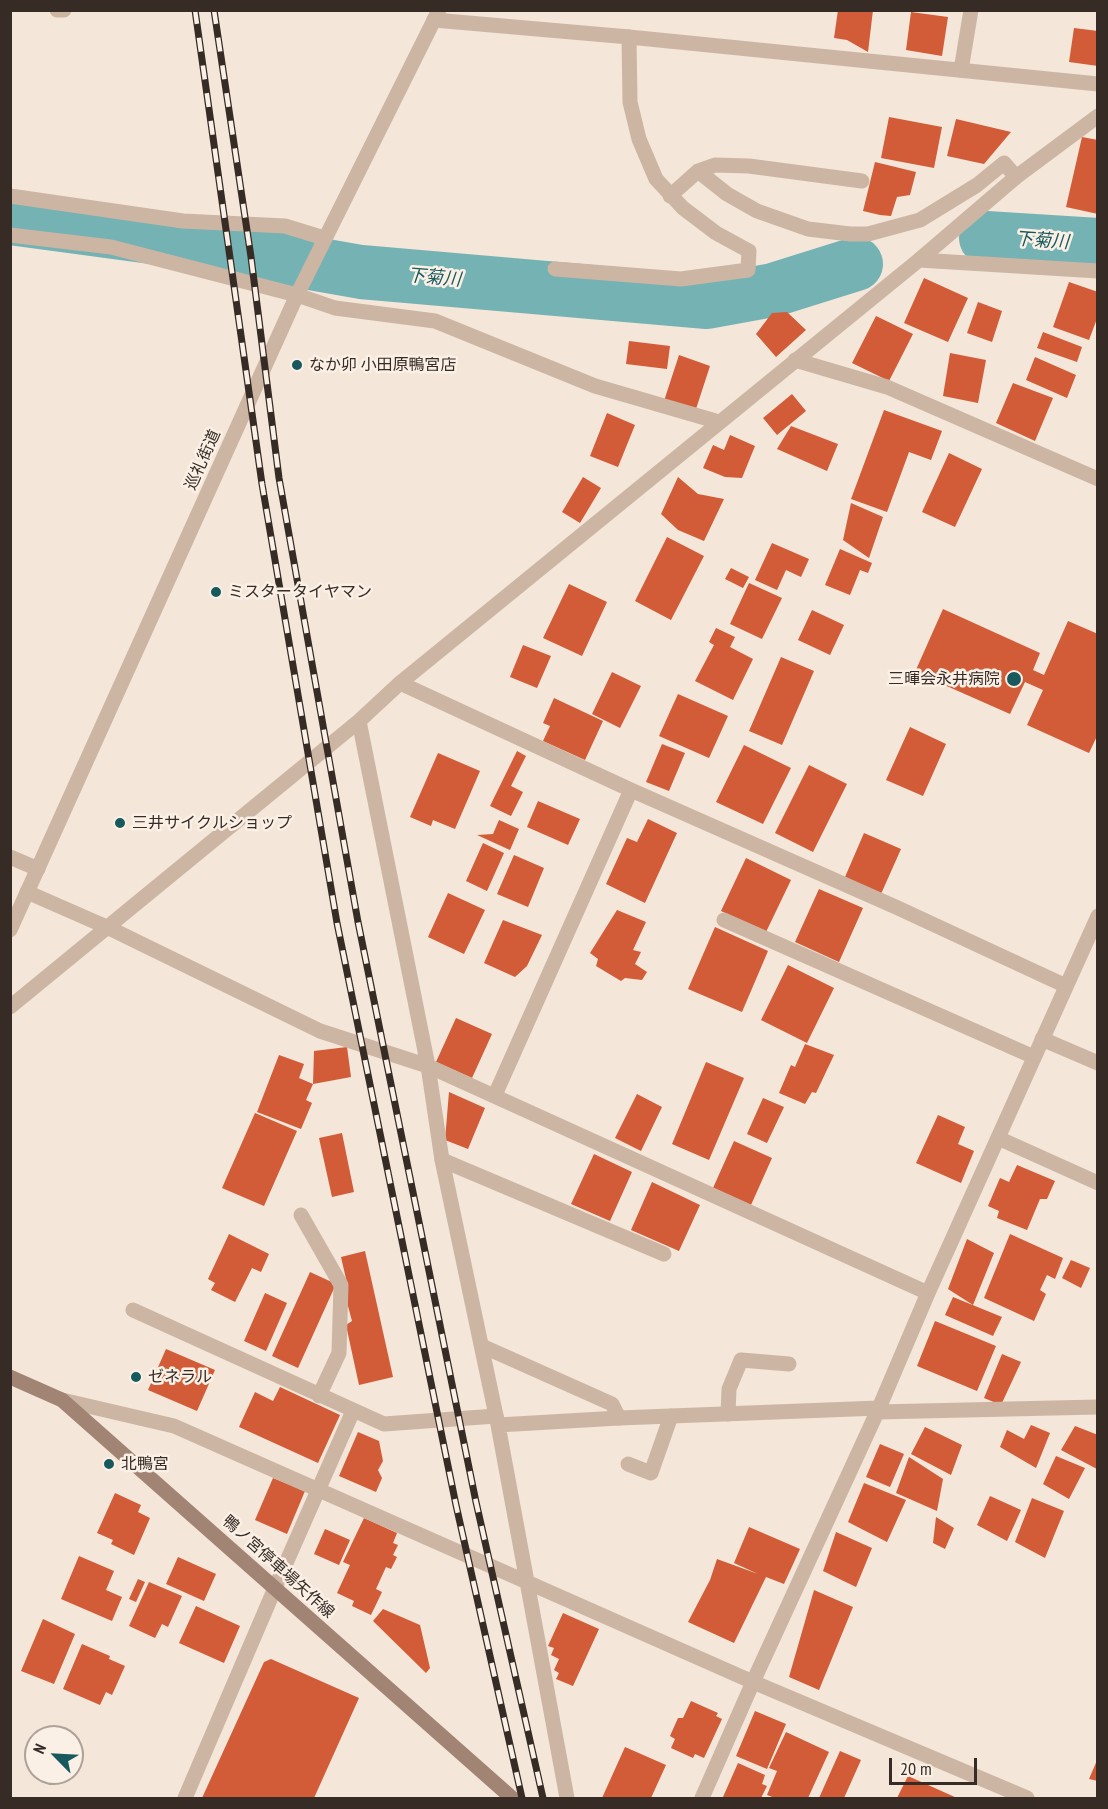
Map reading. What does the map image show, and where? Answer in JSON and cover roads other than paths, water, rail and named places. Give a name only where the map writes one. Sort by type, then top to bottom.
[{"type":"main road","name":"鴨ノ宮停車場矢作線","points":[[10,1377],[62,1400],[512,1798]]},
{"type":"street","points":[[57,10],[64,10]]},
{"type":"street","points":[[961,70],[971,10]]},
{"type":"street","points":[[436,15],[629,37],[1098,84]]},
{"type":"street","name":"巡礼街道","points":[[10,930],[305,276],[436,15]]},
{"type":"street","points":[[555,269],[681,279],[748,270],[749,251],[716,233],[670,196],[656,179],[639,139],[630,102],[629,37]]},
{"type":"street","points":[[10,1007],[359,721],[400,683],[919,260],[1016,177],[1098,116]]},
{"type":"street","points":[[698,171],[727,194],[757,211],[808,229],[850,234],[868,234],[920,220],[977,184],[1004,163],[1016,177]]},
{"type":"street","points":[[670,196],[698,171],[715,165],[749,166],[862,180]]},
{"type":"street","points":[[10,196],[183,221],[285,226],[324,238]]},
{"type":"street","points":[[10,235],[111,247],[297,295],[335,308],[435,321],[595,386],[719,422]]},
{"type":"street","points":[[919,260],[1098,271]]},
{"type":"street","points":[[795,360],[887,387],[1098,479]]},
{"type":"street","points":[[400,683],[1066,986]]},
{"type":"street","points":[[359,721],[428,1066],[442,1160],[497,1421],[567,1798]]},
{"type":"street","points":[[495,1095],[631,790]]},
{"type":"street","points":[[10,857],[38,869]]},
{"type":"street","points":[[27,892],[109,928],[320,1031],[428,1066],[928,1293]]},
{"type":"street","points":[[702,1798],[1098,916]]},
{"type":"street","points":[[724,920],[1034,1057]]},
{"type":"street","points":[[1042,1039],[1098,1063]]},
{"type":"street","points":[[998,1138],[1098,1183]]},
{"type":"street","points":[[442,1160],[664,1254]]},
{"type":"street","points":[[301,1215],[340,1285],[339,1353],[319,1396]]},
{"type":"street","points":[[133,1310],[384,1424],[878,1410],[1098,1407]]},
{"type":"street","points":[[482,1346],[612,1404],[619,1418]]},
{"type":"street","points":[[729,1414],[729,1389],[741,1360],[789,1364]]},
{"type":"street","points":[[62,1400],[174,1426],[753,1682],[1027,1798]]},
{"type":"street","points":[[185,1798],[353,1411]]},
{"type":"street","points":[[628,1464],[651,1473],[671,1416]]},
{"type":"waterway","name":"下菊川","points":[[10,218],[196,243],[361,272],[707,302],[773,290],[856,264]]},
{"type":"waterway","name":"下菊川","points":[[986,238],[1098,245]]},
{"type":"railway","points":[[195,10],[262,484],[337,923],[456,1505],[522,1798]]},
{"type":"railway","points":[[214,10],[251,257],[279,478],[358,922],[476,1502],[543,1798]]},
{"type":"place","name":"なか卯 小田原鴨宮店","points":[[297,365]]},
{"type":"place","name":"ミスタータイヤマン","points":[[216,592]]},
{"type":"place","name":"三暉会永井病院","points":[[1014,679]]},
{"type":"place","name":"三井サイクルショップ","points":[[120,823]]},
{"type":"place","name":"ゼネラル","points":[[136,1377]]},
{"type":"place","name":"北鴨宮","points":[[109,1464]]}]
